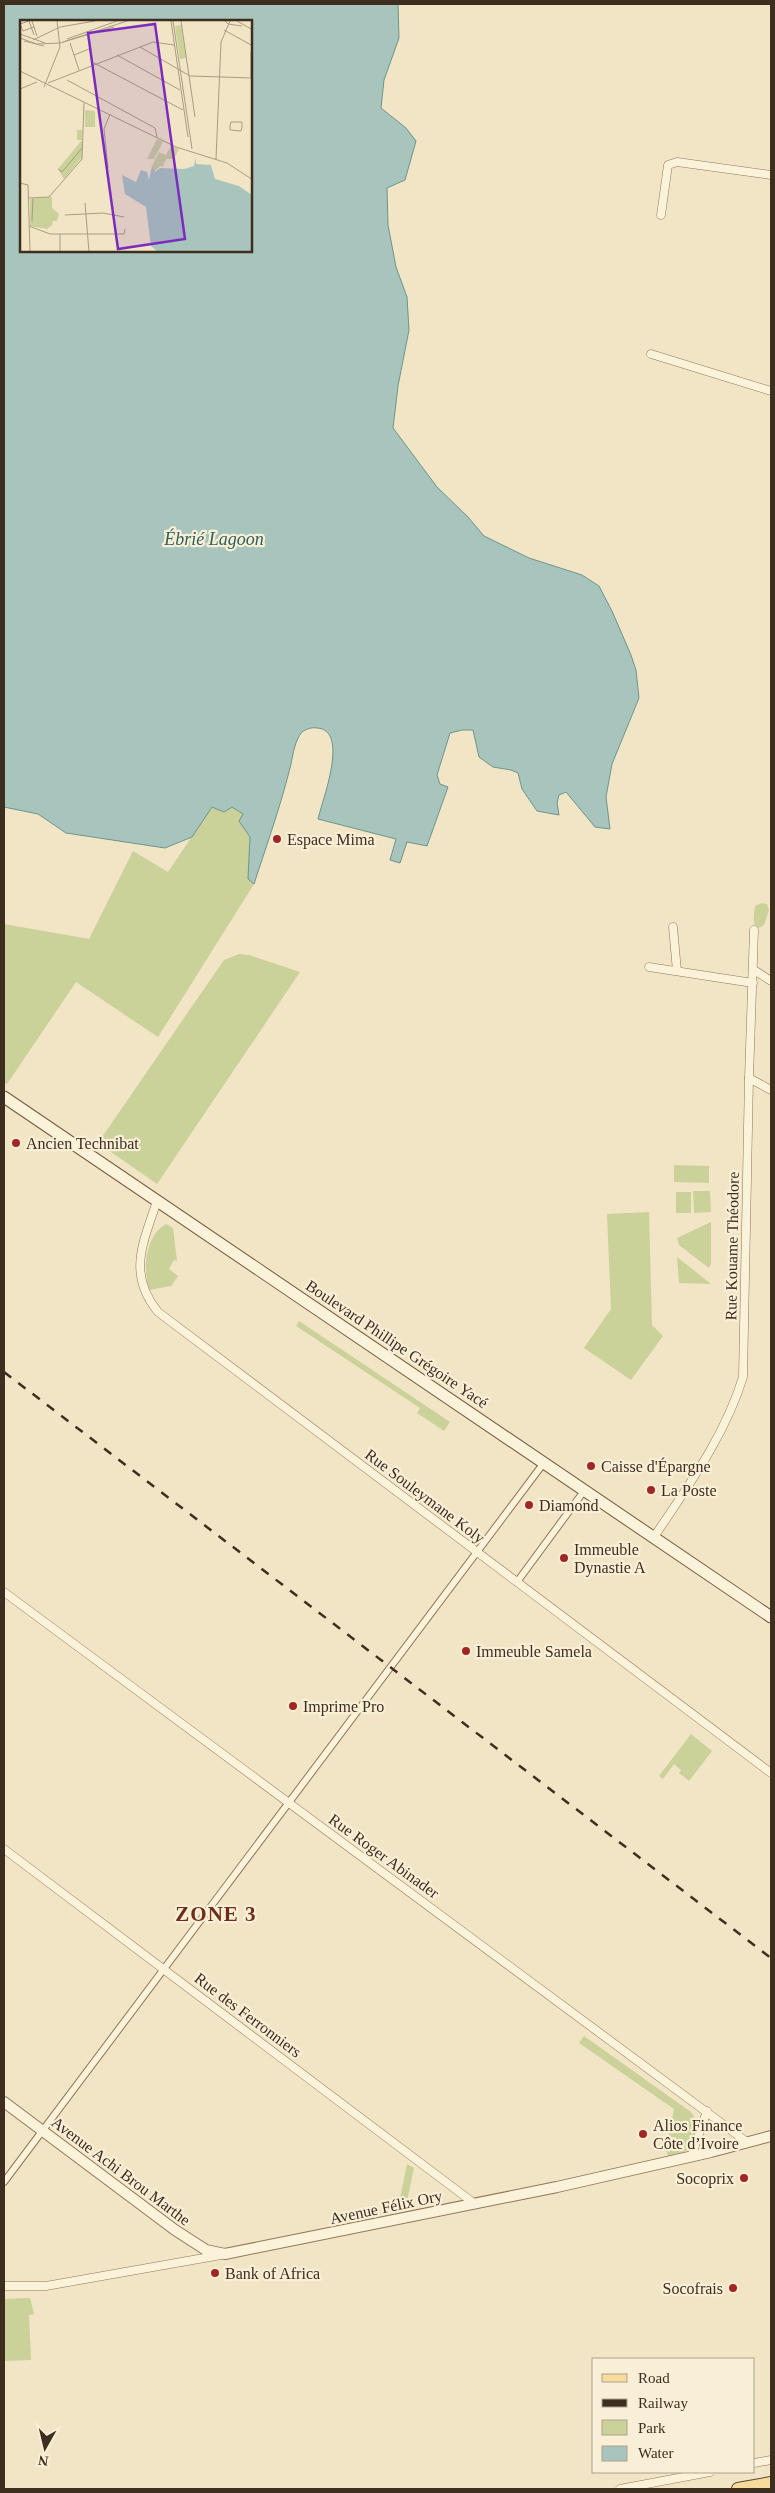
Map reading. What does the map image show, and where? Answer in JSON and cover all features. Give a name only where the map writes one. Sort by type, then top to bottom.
[{"type":"main road","name":"Boulevard Phillipe Grégoire Yacé","points":[[4,1097],[771,1617]]},
{"type":"main road","points":[[738,2489],[771,2482]]},
{"type":"street","points":[[661,215],[668,164],[677,162],[771,175]]},
{"type":"street","points":[[651,354],[771,391]]},
{"type":"street","points":[[673,927],[677,971]]},
{"type":"street","name":"Rue Kouame Théodore","points":[[654,1537],[715,1443],[730,1414],[743,1376],[748,1078],[754,970],[754,930]]},
{"type":"street","points":[[649,967],[753,983]]},
{"type":"street","points":[[754,970],[771,981]]},
{"type":"street","points":[[748,1078],[771,1090]]},
{"type":"street","name":"Rue Souleymane Koly","points":[[157,1201],[138,1267],[145,1295],[158,1312],[771,1773]]},
{"type":"street","points":[[4,2182],[543,1464]]},
{"type":"street","points":[[517,1582],[584,1491]]},
{"type":"street","name":"Rue Roger Abinader","points":[[4,1592],[747,2142]]},
{"type":"street","name":"Rue des Ferronniers","points":[[4,1849],[475,2204]]},
{"type":"street","name":"Avenue Achi Brou Marthe","points":[[4,2102],[193,2242],[206,2250],[225,2254]]},
{"type":"street","points":[[692,2157],[707,2111]]},
{"type":"street","name":"Avenue Félix Ory","points":[[4,2286],[46,2286],[225,2254],[475,2204],[692,2157],[771,2136]]},
{"type":"street","points":[[755,2463],[771,2460]]},
{"type":"street","points":[[620,2489],[705,2473]]},
{"type":"green space","points":[[212,807],[232,807],[243,814],[239,821],[250,837],[248,879],[254,884],[158,1037],[76,982],[7,1084],[4,1082],[4,924],[89,939],[133,851],[168,872]]},
{"type":"green space","points":[[762,903],[767,904],[769,910],[764,925],[757,929],[754,921],[755,906]]},
{"type":"green space","points":[[239,954],[249,955],[300,972],[157,1184],[98,1143],[224,960]]},
{"type":"green space","points":[[674,1165],[709,1166],[709,1183],[674,1182]]},
{"type":"green space","points":[[693,1191],[710,1191],[711,1212],[694,1213]]},
{"type":"green space","points":[[676,1192],[691,1192],[691,1213],[676,1213]]},
{"type":"green space","points":[[649,1212],[652,1325],[663,1336],[631,1380],[584,1348],[611,1309],[607,1214]]},
{"type":"green space","points":[[711,1222],[711,1264],[709,1268],[679,1245],[677,1238]]},
{"type":"green space","points":[[166,1224],[173,1228],[177,1261],[174,1260],[169,1269],[178,1276],[171,1286],[149,1290],[146,1273],[147,1254],[154,1236]]},
{"type":"green space","points":[[677,1257],[711,1284],[679,1283]]},
{"type":"green space","points":[[299,1321],[450,1422],[444,1431],[417,1413],[420,1408],[296,1326]]},
{"type":"green space","points":[[691,1734],[712,1751],[689,1781],[679,1773],[681,1770],[674,1764],[663,1779],[659,1776]]},
{"type":"green space","points":[[584,2036],[691,2112],[697,2121],[691,2147],[684,2152],[668,2156],[666,2150],[674,2109],[579,2043]]},
{"type":"green space","points":[[407,2164],[414,2168],[406,2206],[398,2208]]},
{"type":"green space","points":[[30,2298],[34,2314],[29,2315],[31,2360],[4,2361],[4,2299]]},
{"type":"water","name":"Ébrié Lagoon","points":[[4,4],[398,4],[399,38],[384,80],[381,108],[406,128],[416,141],[405,180],[387,188],[388,225],[396,267],[407,297],[409,330],[398,386],[393,428],[437,487],[468,517],[484,536],[529,558],[582,575],[599,586],[631,655],[636,670],[639,698],[612,764],[606,797],[610,829],[595,827],[566,792],[559,795],[557,803],[559,815],[537,811],[522,789],[518,773],[493,767],[479,757],[473,730],[450,733],[437,775],[440,784],[448,787],[427,846],[407,842],[400,863],[390,860],[396,839],[318,819],[328,783],[333,753],[332,741],[327,732],[317,728],[302,732],[296,743],[283,794],[254,884],[248,879],[250,837],[239,821],[243,814],[232,807],[224,812],[212,807],[192,837],[165,848],[66,833],[38,814],[4,807]]},
{"type":"railway","points":[[4,1372],[771,1958]]},
{"type":"place","name":"Espace Mima","points":[[277,839]]},
{"type":"place","name":"Ancien Technibat","points":[[16,1143]]},
{"type":"place","name":"Caisse d'Épargne","points":[[591,1466]]},
{"type":"place","name":"La Poste","points":[[651,1490]]},
{"type":"place","name":"Diamond","points":[[529,1505]]},
{"type":"place","name":"Immeuble Dynastie A","points":[[564,1558]]},
{"type":"place","name":"Immeuble Samela","points":[[466,1651]]},
{"type":"place","name":"Imprime Pro","points":[[293,1706]]},
{"type":"place","name":"Alios Finance Côte d’Ivoire","points":[[643,2134]]},
{"type":"place","name":"Socoprix","points":[[744,2178]]},
{"type":"place","name":"Bank of Africa","points":[[215,2273]]},
{"type":"place","name":"Socofrais","points":[[733,2288]]},
{"type":"district","name":"ZONE 3","points":[[216,1914]]}]
